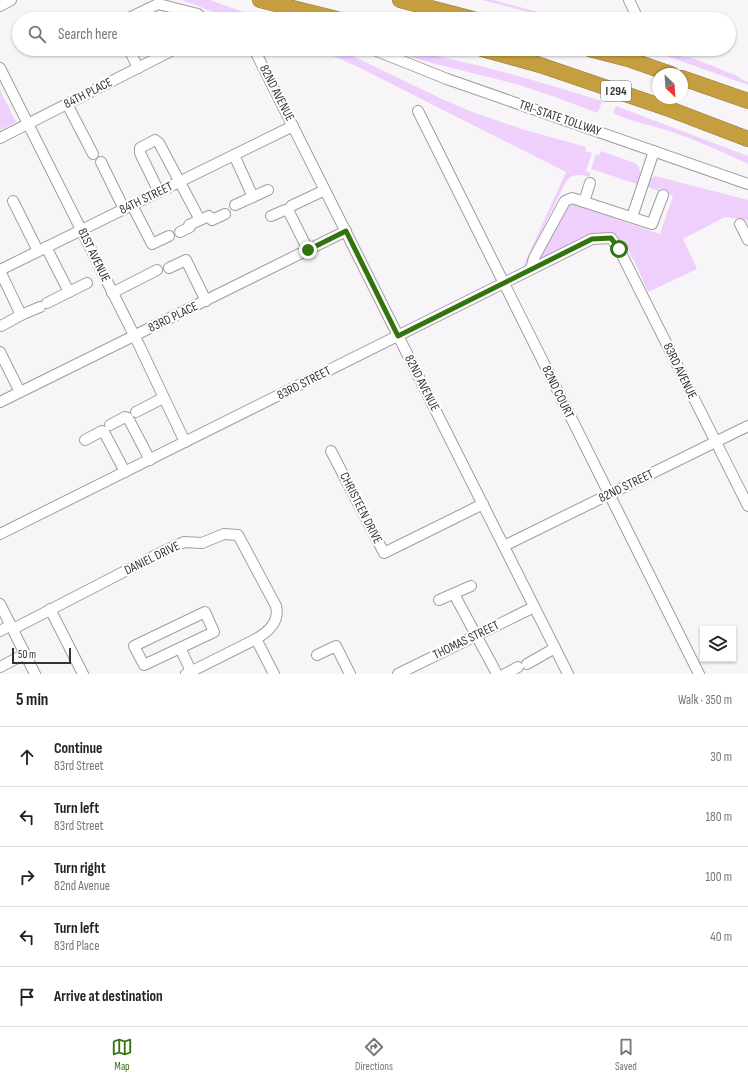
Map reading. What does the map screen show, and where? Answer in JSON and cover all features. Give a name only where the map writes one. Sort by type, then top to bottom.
[{"type":"highway","points":[[260,0],[307,12]]},
{"type":"highway","points":[[400,0],[446,12]]},
{"type":"highway","name":"I 294","points":[[507,56],[540,65],[672,110],[748,139]]},
{"type":"highway","points":[[616,56],[654,68]]},
{"type":"highway","points":[[688,80],[748,101]]},
{"type":"street","points":[[0,6],[12,0]]},
{"type":"street","points":[[629,0],[635,12]]},
{"type":"street","points":[[141,12],[158,4],[189,12]]},
{"type":"street","points":[[285,7],[295,12]]},
{"type":"street","points":[[132,56],[138,68]]},
{"type":"street","name":"84TH PLACE","points":[[0,138],[161,56]]},
{"type":"street","name":"82ND AVENUE","points":[[258,56],[568,674]]},
{"type":"street","name":"TRI-STATE TOLLWAY","points":[[390,56],[448,79],[748,184]]},
{"type":"street","name":"81ST AVENUE","points":[[0,68],[27,124],[82,230],[185,442]]},
{"type":"street","points":[[67,104],[93,154]]},
{"type":"street","name":"82ND COURT","points":[[418,110],[699,674]]},
{"type":"street","name":"84TH STREET","points":[[0,271],[293,126]]},
{"type":"street","points":[[159,192],[140,153],[140,148],[155,140],[159,143],[200,220]]},
{"type":"street","points":[[632,217],[654,151]]},
{"type":"street","points":[[234,155],[253,197]]},
{"type":"street","points":[[101,162],[152,244],[169,236]]},
{"type":"street","points":[[584,202],[590,183]]},
{"type":"street","points":[[235,205],[268,190]]},
{"type":"street","points":[[291,206],[325,190]]},
{"type":"street","points":[[532,269],[534,258],[564,201],[572,198],[652,224],[663,195]]},
{"type":"street","points":[[13,201],[69,292]]},
{"type":"street","points":[[271,216],[285,210],[289,212],[308,250]]},
{"type":"street","points":[[180,232],[190,227],[189,225],[209,216],[212,220],[225,214]]},
{"type":"street","points":[[740,224],[748,240]]},
{"type":"street","name":"83RD PLACE","points":[[0,402],[346,231]]},
{"type":"street","name":"83RD STREET","points":[[0,534],[592,239],[611,238]]},
{"type":"street","name":"83RD AVENUE","points":[[611,238],[619,249],[748,506]]},
{"type":"street","points":[[169,268],[186,260],[206,301]]},
{"type":"street","points":[[112,293],[157,270]]},
{"type":"street","points":[[0,271],[21,315]]},
{"type":"street","points":[[1,326],[88,283]]},
{"type":"street","points":[[0,352],[20,392]]},
{"type":"street","points":[[136,412],[163,398]]},
{"type":"street","points":[[110,425],[125,417],[128,418],[150,460]]},
{"type":"street","name":"82ND STREET","points":[[504,546],[748,426]]},
{"type":"street","points":[[85,440],[102,431],[104,432],[125,472]]},
{"type":"street","name":"CHRISTEEN DRIVE","points":[[331,450],[384,554],[482,504]]},
{"type":"street","name":"DANIEL DRIVE","points":[[0,631],[50,609],[184,542],[202,543],[224,534],[238,536],[278,612],[272,626],[267,632],[256,639]]},
{"type":"street","points":[[439,600],[471,586]]},
{"type":"street","points":[[454,594],[497,674]]},
{"type":"street","points":[[0,604],[35,674]]},
{"type":"street","name":"THOMAS STREET","points":[[398,674],[534,606]]},
{"type":"street","points":[[50,609],[83,674]]},
{"type":"street","points":[[205,612],[214,632],[180,648],[144,665],[134,646],[205,612]]},
{"type":"street","points":[[180,648],[189,673],[256,639],[274,674]]},
{"type":"street","points":[[317,655],[336,646],[350,674]]},
{"type":"street","points":[[504,674],[555,648]]},
{"type":"street","points":[[3,669],[25,654]]},
{"type":"shaded area","points":[[182,0],[210,0],[243,12],[214,12]]},
{"type":"shaded area","points":[[482,0],[493,0],[538,12],[528,12]]},
{"type":"shaded area","points":[[333,56],[353,56],[472,112],[525,130],[586,147],[585,151],[592,153],[586,171],[591,173],[589,177],[575,175],[567,180],[521,271],[566,172],[356,66]]},
{"type":"shaded area","points":[[409,56],[436,56],[473,64],[602,101],[598,113],[516,84]]},
{"type":"shaded area","points":[[667,56],[690,57],[740,77],[740,79],[748,82],[748,85]]},
{"type":"shaded area","points":[[0,90],[16,122],[0,130]]},
{"type":"shaded area","points":[[616,106],[748,156],[748,164],[682,135],[634,121],[613,113]]},
{"type":"shaded area","points":[[601,151],[638,165],[640,173],[637,184],[591,169],[596,154],[599,155]]},
{"type":"shaded area","points":[[655,176],[748,200],[748,222],[746,220],[725,217],[683,239],[697,269],[648,292],[630,254],[619,241],[612,236],[541,260],[539,258],[566,207],[569,205],[576,205],[660,234],[673,196],[669,194],[668,191],[660,188],[658,191],[648,187],[649,180]]},
{"type":"route","points":[[308,250],[346,231],[398,336],[592,239],[611,238],[619,249]]}]
